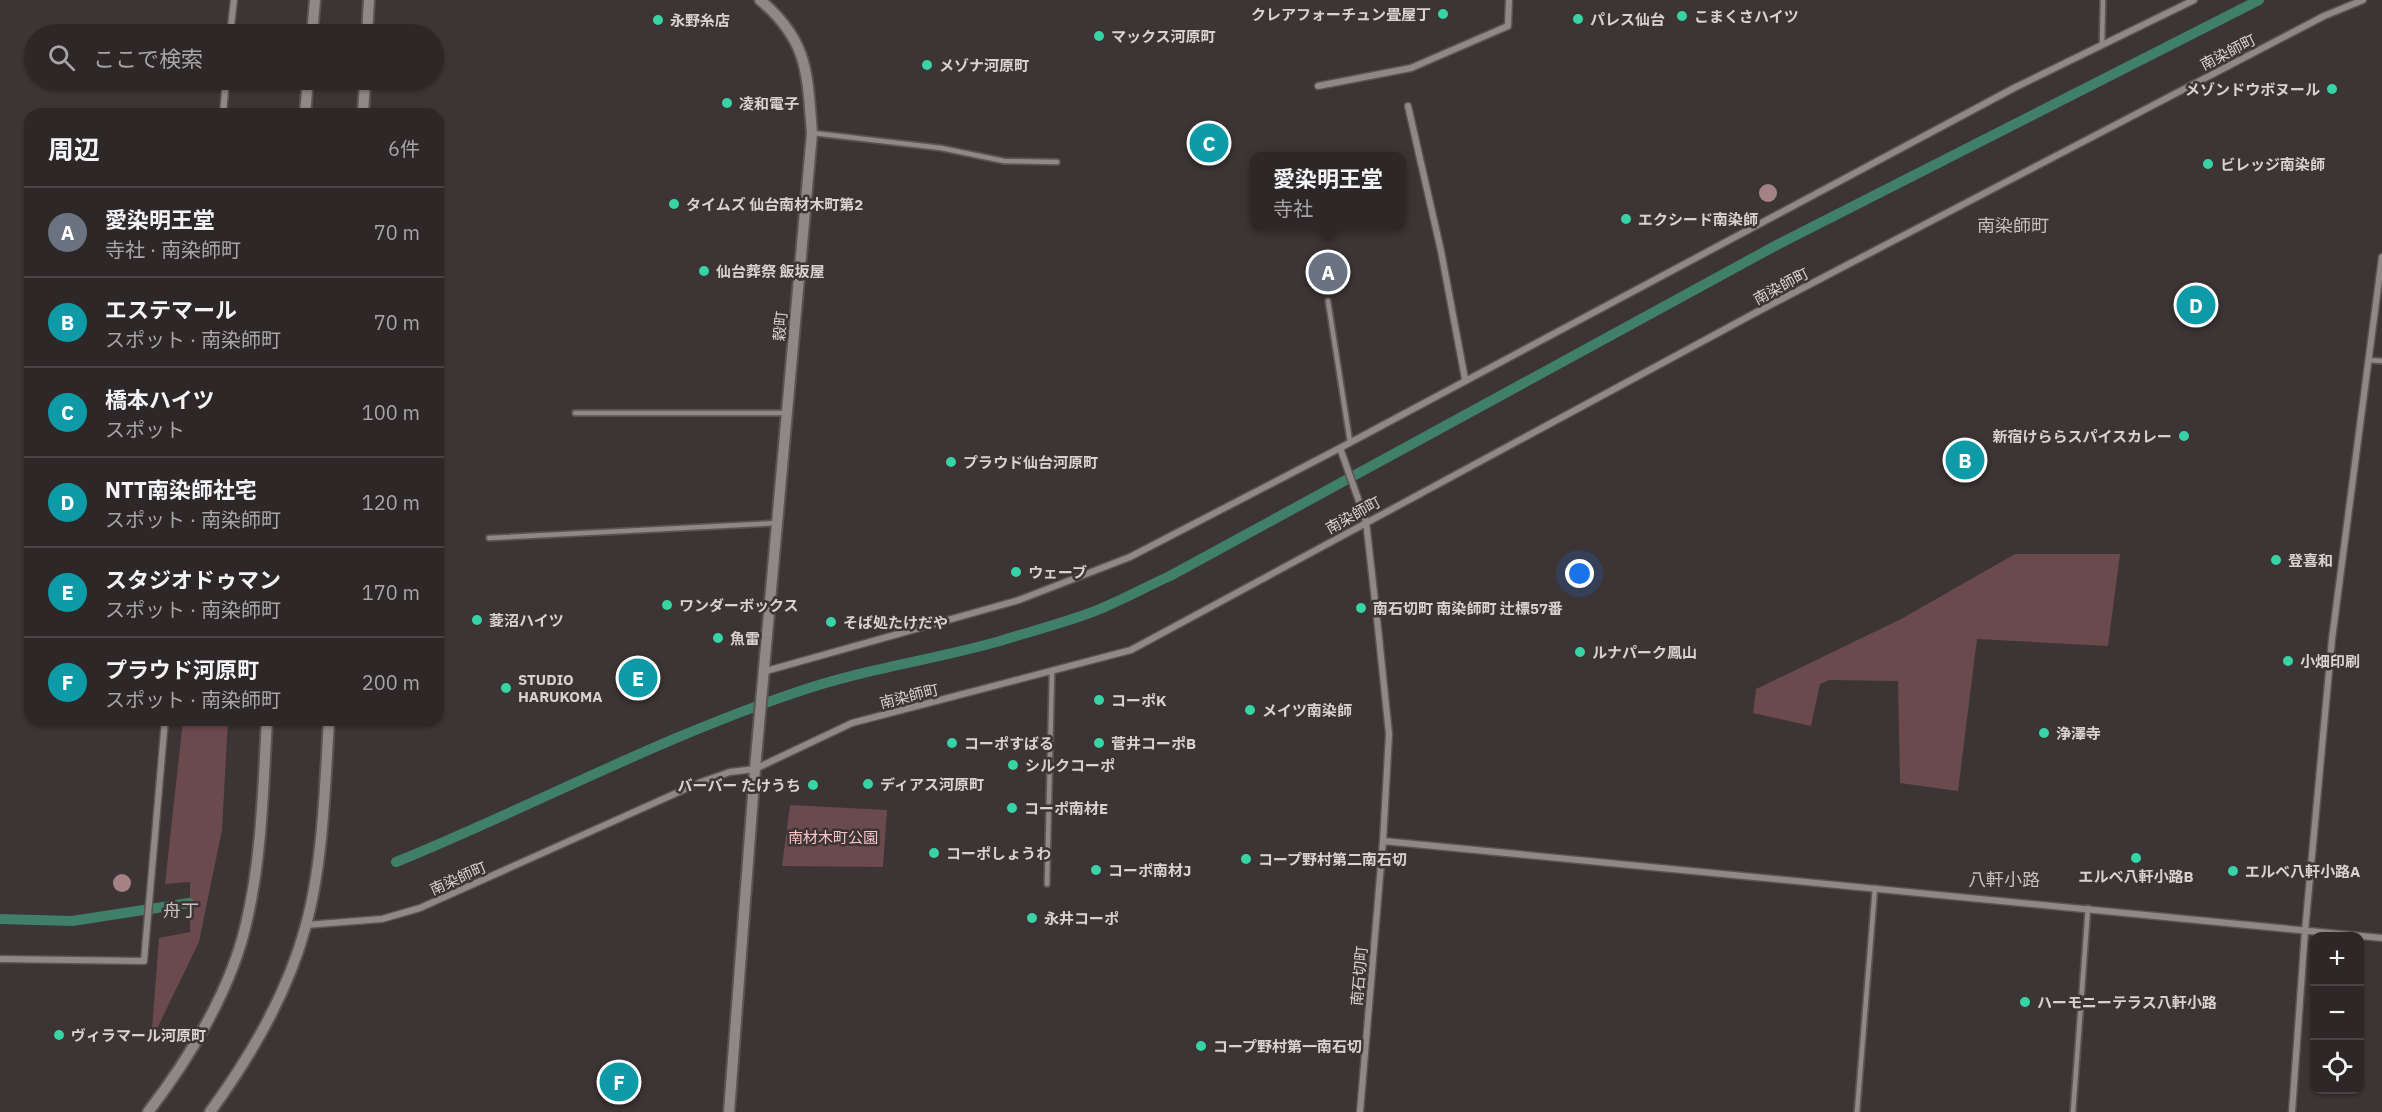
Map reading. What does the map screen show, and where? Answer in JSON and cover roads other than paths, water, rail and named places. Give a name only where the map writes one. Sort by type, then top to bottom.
[{"type":"street","points":[[231,24],[234,0]]},
{"type":"street","points":[[313,24],[315,0]]},
{"type":"street","points":[[368,24],[369,0]]},
{"type":"street","name":"穀町","points":[[729,1112],[755,769],[766,671],[812,133],[808,86],[801,51],[781,18],[760,0]]},
{"type":"street","points":[[1318,86],[1411,68],[1508,26],[1509,0]]},
{"type":"street","points":[[766,671],[1019,600],[1130,557],[1340,448],[1465,379],[2003,93],[2194,0]]},
{"type":"street","name":"南染師町","points":[[306,925],[382,919],[420,908],[700,782],[730,772],[755,769],[852,723],[1131,650],[1366,521],[2063,151],[2324,16],[2363,0]]},
{"type":"street","points":[[224,108],[225,90]]},
{"type":"street","points":[[306,108],[307,90]]},
{"type":"street","points":[[363,108],[364,90]]},
{"type":"street","points":[[1408,106],[1441,251],[1465,379]]},
{"type":"street","points":[[2292,1112],[2305,931],[2332,639],[2382,257]]},
{"type":"street","name":"南石切町","points":[[1340,448],[1366,521],[1389,734],[1383,841],[1360,1112]]},
{"type":"street","points":[[0,959],[144,961],[148,893],[164,726]]},
{"type":"street","points":[[148,1112],[200,1036],[227,978],[246,926],[260,829],[267,726]]},
{"type":"street","points":[[210,1112],[240,1071],[285,984],[306,925],[323,810],[329,726]]},
{"type":"street","points":[[1383,841],[2382,938]]},
{"type":"lane","points":[[2102,46],[2103,0]]},
{"type":"lane","points":[[812,133],[941,148],[1004,161],[1057,162]]},
{"type":"lane","points":[[1328,302],[1350,442]]},
{"type":"lane","points":[[2368,360],[2382,361]]},
{"type":"lane","points":[[575,413],[788,412]]},
{"type":"lane","points":[[489,538],[777,523]]},
{"type":"lane","points":[[1047,884],[1052,672]]},
{"type":"lane","points":[[1857,1112],[1875,888]]},
{"type":"lane","points":[[2073,1112],[2088,908]]},
{"type":"waterway","points":[[396,862],[695,730],[746,710],[822,684],[1000,641],[1076,618],[1118,601],[1170,576],[1773,247],[2259,0]]},
{"type":"waterway","points":[[0,919],[72,921],[189,903]]},
{"type":"place","name":"クレアフォーチュン畳屋丁","points":[[1443,14]]},
{"type":"place","name":"こまくさハイツ","points":[[1682,16]]},
{"type":"place","name":"パレス仙台","points":[[1578,19]]},
{"type":"place","name":"永野糸店","points":[[658,20]]},
{"type":"place","name":"マックス河原町","points":[[1099,36]]},
{"type":"place","name":"メゾナ河原町","points":[[927,65]]},
{"type":"place","name":"メゾンドウボヌール","points":[[2332,89]]},
{"type":"place","name":"凌和電子","points":[[727,103]]},
{"type":"place","name":"橋本ハイツ","points":[[1209,143]]},
{"type":"place","name":"ビレッジ南染師","points":[[2208,164]]},
{"type":"place","name":"タイムズ 仙台南材木町第2","points":[[674,204]]},
{"type":"place","name":"エクシード南染師","points":[[1626,219]]},
{"type":"place","name":"仙台葬祭 飯坂屋","points":[[704,271]]},
{"type":"place","name":"愛染明王堂","points":[[1328,272]]},
{"type":"place","name":"NTT南染師社宅","points":[[2196,305]]},
{"type":"place","name":"新宿けららスパイスカレー","points":[[2184,436]]},
{"type":"place","name":"エステマール","points":[[1965,460]]},
{"type":"place","name":"プラウド仙台河原町","points":[[951,462]]},
{"type":"place","name":"登喜和","points":[[2276,560]]},
{"type":"place","name":"ウェーブ","points":[[1016,572]]},
{"type":"place","name":"ワンダーボックス","points":[[667,605]]},
{"type":"place","name":"南石切町 南染師町 辻標57番","points":[[1361,608]]},
{"type":"place","name":"菱沼ハイツ","points":[[477,620]]},
{"type":"place","name":"そば処たけだや","points":[[831,622]]},
{"type":"place","name":"魚雷","points":[[718,638]]},
{"type":"place","name":"ルナパーク鳳山","points":[[1580,652]]},
{"type":"place","name":"小畑印刷","points":[[2288,661]]},
{"type":"place","name":"スタジオドゥマン","points":[[638,678]]},
{"type":"place","name":"STUDIO HARUKOMA","points":[[506,688]]},
{"type":"place","name":"コーポK","points":[[1099,700]]},
{"type":"place","name":"メイツ南染師","points":[[1250,710]]},
{"type":"place","name":"浄澤寺","points":[[2044,733]]},
{"type":"place","name":"コーポすばる","points":[[952,743]]},
{"type":"place","name":"菅井コーポB","points":[[1099,743]]},
{"type":"place","name":"シルクコーポ","points":[[1013,765]]},
{"type":"place","name":"ディアス河原町","points":[[868,784]]},
{"type":"place","name":"バーバー たけうち","points":[[813,785]]},
{"type":"place","name":"コーポ南材E","points":[[1012,808]]},
{"type":"place","name":"コーポしょうわ","points":[[934,853]]},
{"type":"place","name":"エルベ八軒小路B","points":[[2136,858]]},
{"type":"place","name":"コープ野村第二南石切","points":[[1246,859]]},
{"type":"place","name":"コーポ南材J","points":[[1096,870]]},
{"type":"place","name":"エルベ八軒小路A","points":[[2233,871]]},
{"type":"place","name":"永井コーポ","points":[[1032,918]]},
{"type":"place","name":"ハーモニーテラス八軒小路","points":[[2025,1002]]},
{"type":"place","name":"ヴィラマール河原町","points":[[59,1035]]},
{"type":"place","name":"コープ野村第一南石切","points":[[1201,1046]]},
{"type":"place","name":"プラウド河原町","points":[[619,1082]]},
{"type":"district","name":"南染師町","points":[[2013,225]]},
{"type":"district","name":"八軒小路","points":[[2004,879]]},
{"type":"district","name":"舟丁","points":[[181,910]]},
{"type":"park label","name":"南材木町公園","points":[[833,837]]}]
